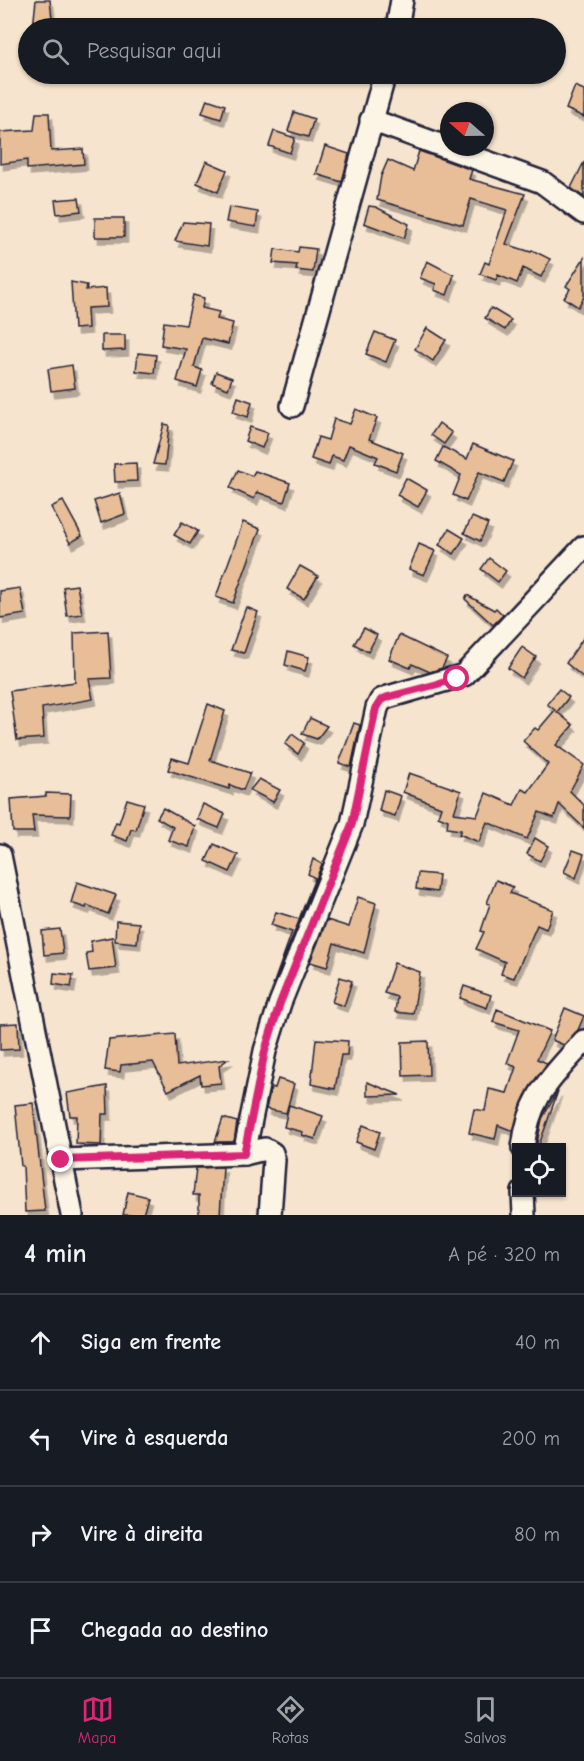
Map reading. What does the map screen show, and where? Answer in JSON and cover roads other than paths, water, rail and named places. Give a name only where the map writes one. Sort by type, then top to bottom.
[{"type":"street","points":[[399,18],[402,0]]},
{"type":"street","points":[[292,406],[382,84]]},
{"type":"street","points":[[370,120],[542,182],[584,213]]},
{"type":"street","points":[[244,1154],[265,1051],[280,1003],[352,824],[376,708],[381,700],[388,697],[464,675],[584,547]]},
{"type":"street","points":[[0,855],[72,1215]]},
{"type":"street","points":[[524,1143],[525,1128],[534,1099],[582,1048]]},
{"type":"street","points":[[61,1160],[244,1154],[265,1149],[272,1153],[274,1160],[270,1215]]},
{"type":"street","points":[[523,1197],[524,1215]]}]
